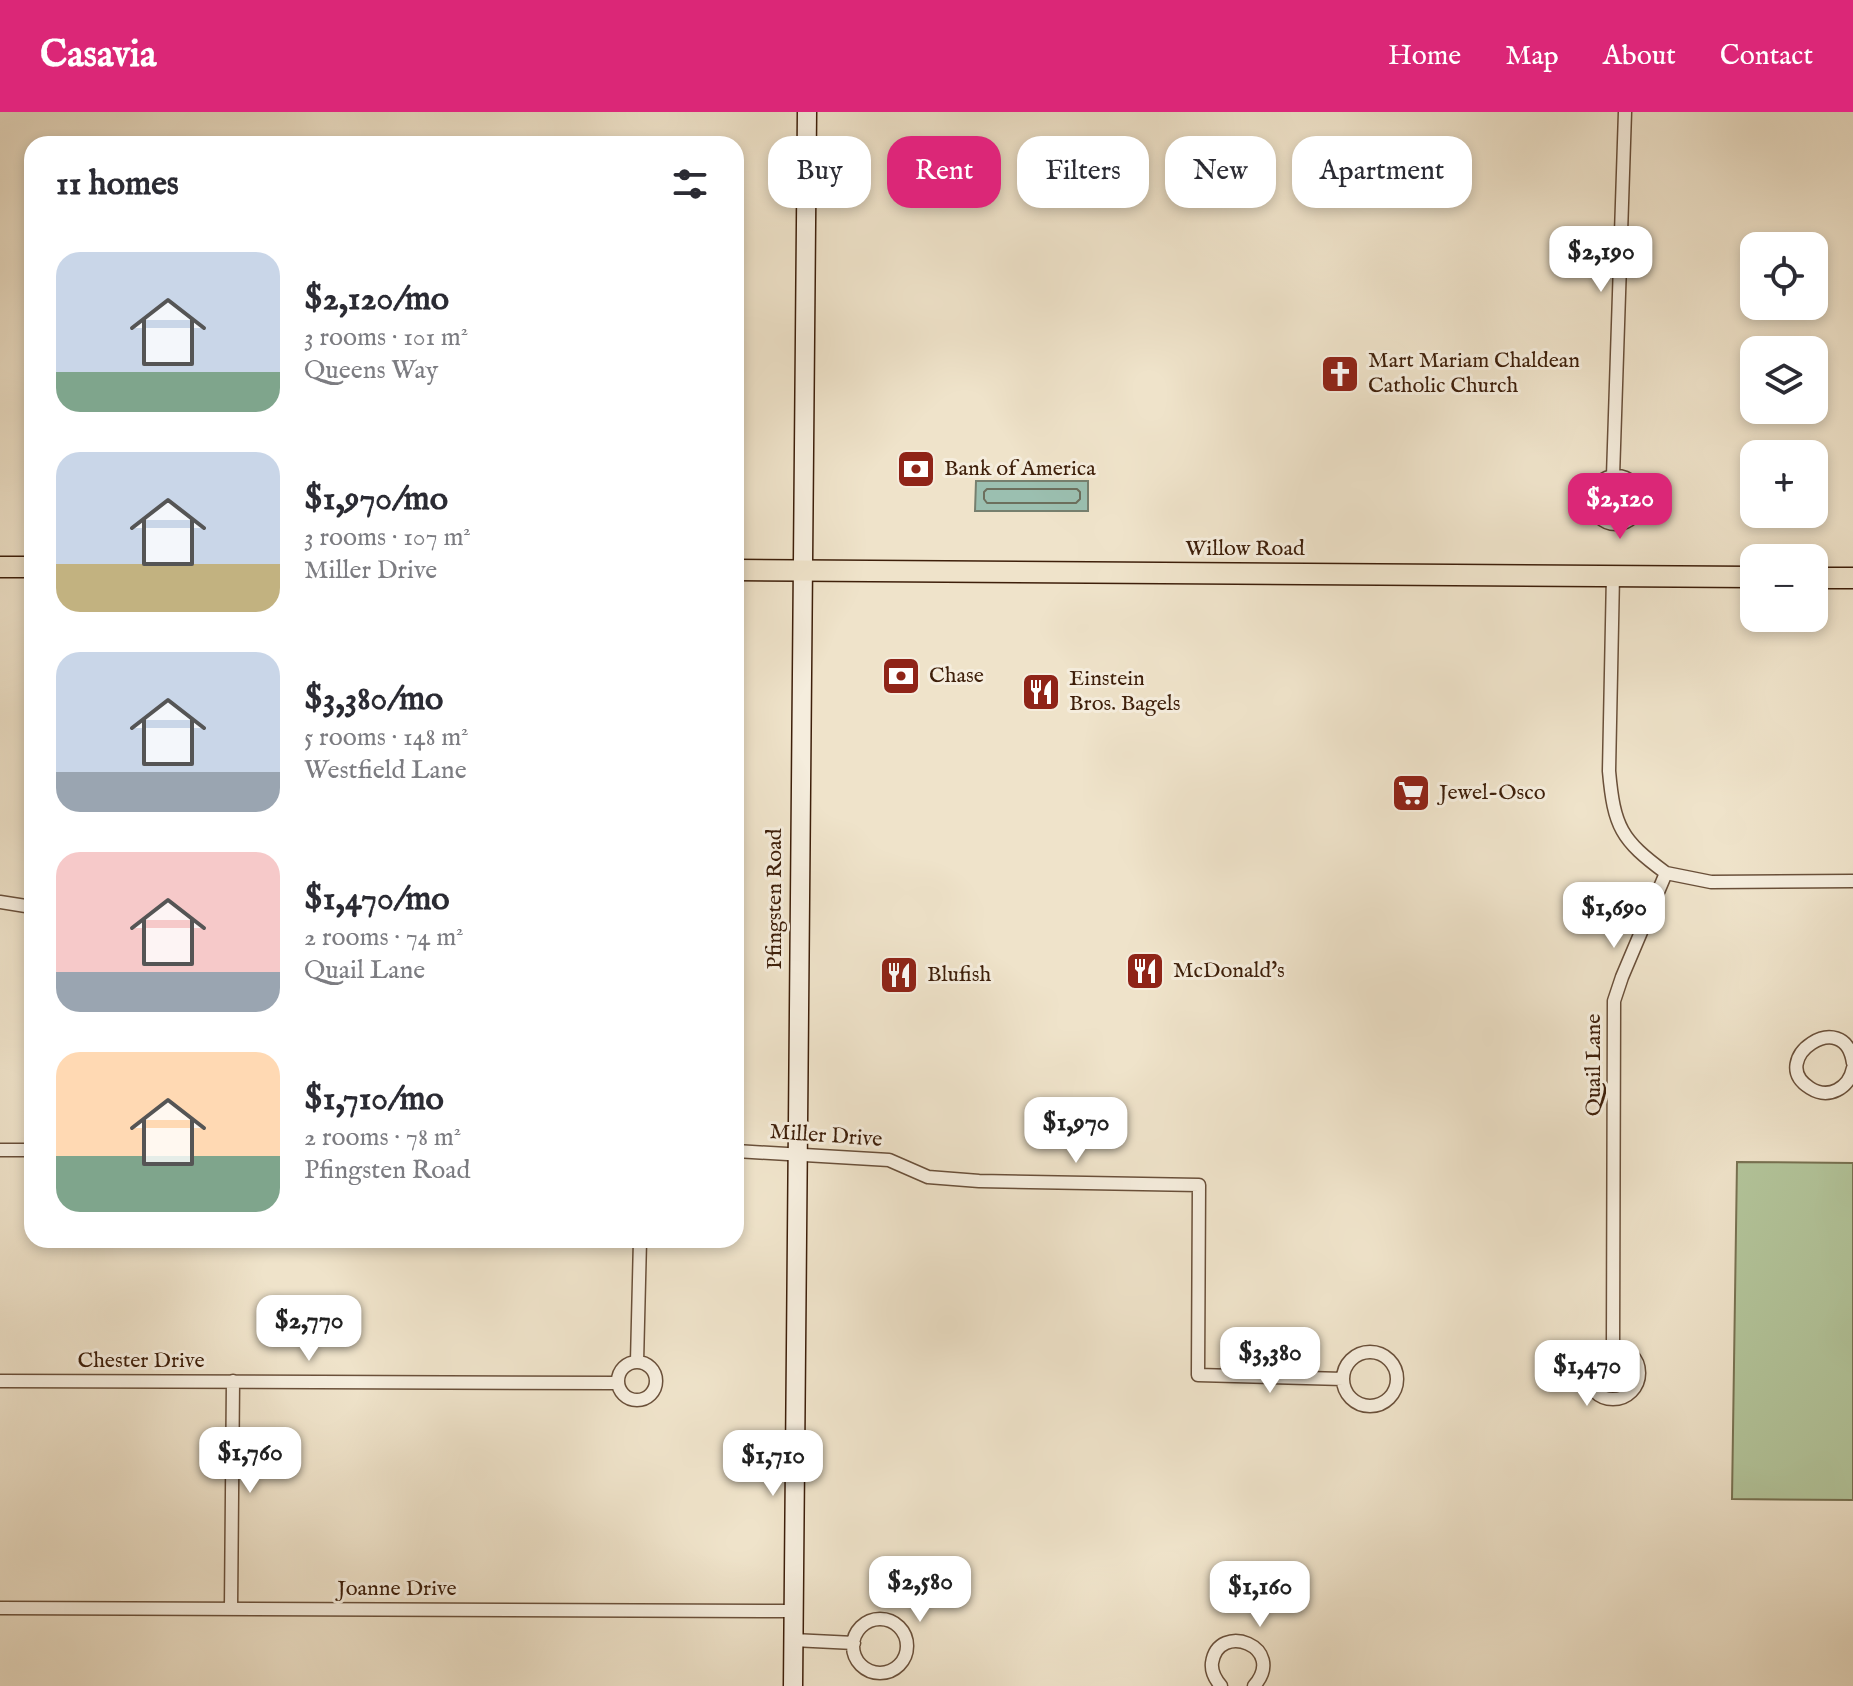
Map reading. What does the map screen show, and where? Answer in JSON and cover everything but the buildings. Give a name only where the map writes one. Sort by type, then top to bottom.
[{"type":"main road","name":"Pfingsten Road","points":[[793,1686],[807,112]]},
{"type":"main road","points":[[0,567],[24,567]]},
{"type":"main road","name":"Willow Road","points":[[744,570],[1740,577]]},
{"type":"main road","points":[[1828,578],[1853,578]]},
{"type":"street","points":[[1613,476],[1625,112]]},
{"type":"street","points":[[1613,575],[1609,771],[1617,823],[1631,844],[1666,873],[1711,882],[1853,881]]},
{"type":"street","name":"Quail Lane","points":[[1613,1346],[1614,1001],[1666,873]]},
{"type":"street","points":[[0,902],[24,906]]},
{"type":"street","points":[[1824,1037],[1841,1042],[1848,1048],[1853,1066],[1846,1083],[1839,1089],[1821,1092],[1804,1083],[1798,1067],[1802,1050],[1808,1043],[1824,1037]]},
{"type":"street","points":[[0,1150],[24,1150]]},
{"type":"street","name":"Miller Drive","points":[[744,1151],[889,1160],[928,1177],[979,1181],[1199,1185],[1198,1375],[1343,1379]]},
{"type":"street","points":[[637,1362],[640,1248]]},
{"type":"street","points":[[1613,1346],[1629,1351],[1636,1358],[1640,1375],[1633,1391],[1617,1399],[1601,1396],[1594,1391],[1587,1375],[1587,1367],[1596,1352],[1613,1346]]},
{"type":"street","points":[[1366,1353],[1375,1353],[1390,1362],[1397,1378],[1392,1395],[1379,1405],[1370,1406],[1362,1405],[1348,1395],[1343,1379],[1350,1362],[1366,1353]]},
{"type":"street","points":[[637,1362],[652,1370],[656,1381],[653,1392],[644,1399],[633,1399],[623,1393],[618,1383],[623,1368],[637,1362]]},
{"type":"street","name":"Chester Drive","points":[[0,1381],[618,1383]]},
{"type":"street","points":[[231,1608],[233,1381]]},
{"type":"street","name":"Joanne Drive","points":[[0,1608],[793,1611]]},
{"type":"street","points":[[884,1619],[899,1626],[907,1641],[907,1650],[893,1669],[877,1672],[857,1659],[854,1643],[856,1635],[867,1622],[884,1619]]},
{"type":"street","points":[[793,1640],[854,1643]]},
{"type":"street","points":[[1221,1686],[1212,1673],[1214,1655],[1219,1648],[1235,1641],[1251,1644],[1261,1656],[1262,1672],[1254,1686]]},
{"type":"shaded area","points":[[1737,1162],[1853,1163],[1853,1500],[1732,1499]]},
{"type":"water","points":[[976,481],[1088,481],[1088,511],[975,511]]},
{"type":"place","name":"Mart Mariam Chaldean Catholic Church","points":[[1340,374]]},
{"type":"place","name":"Bank of America","points":[[916,469]]},
{"type":"place","name":"Chase","points":[[901,676]]},
{"type":"place","name":"Einstein Bros. Bagels","points":[[1041,692]]},
{"type":"place","name":"Jewel-Osco","points":[[1411,793]]},
{"type":"place","name":"McDonald's","points":[[1145,971]]},
{"type":"place","name":"Blufish","points":[[899,975]]}]
